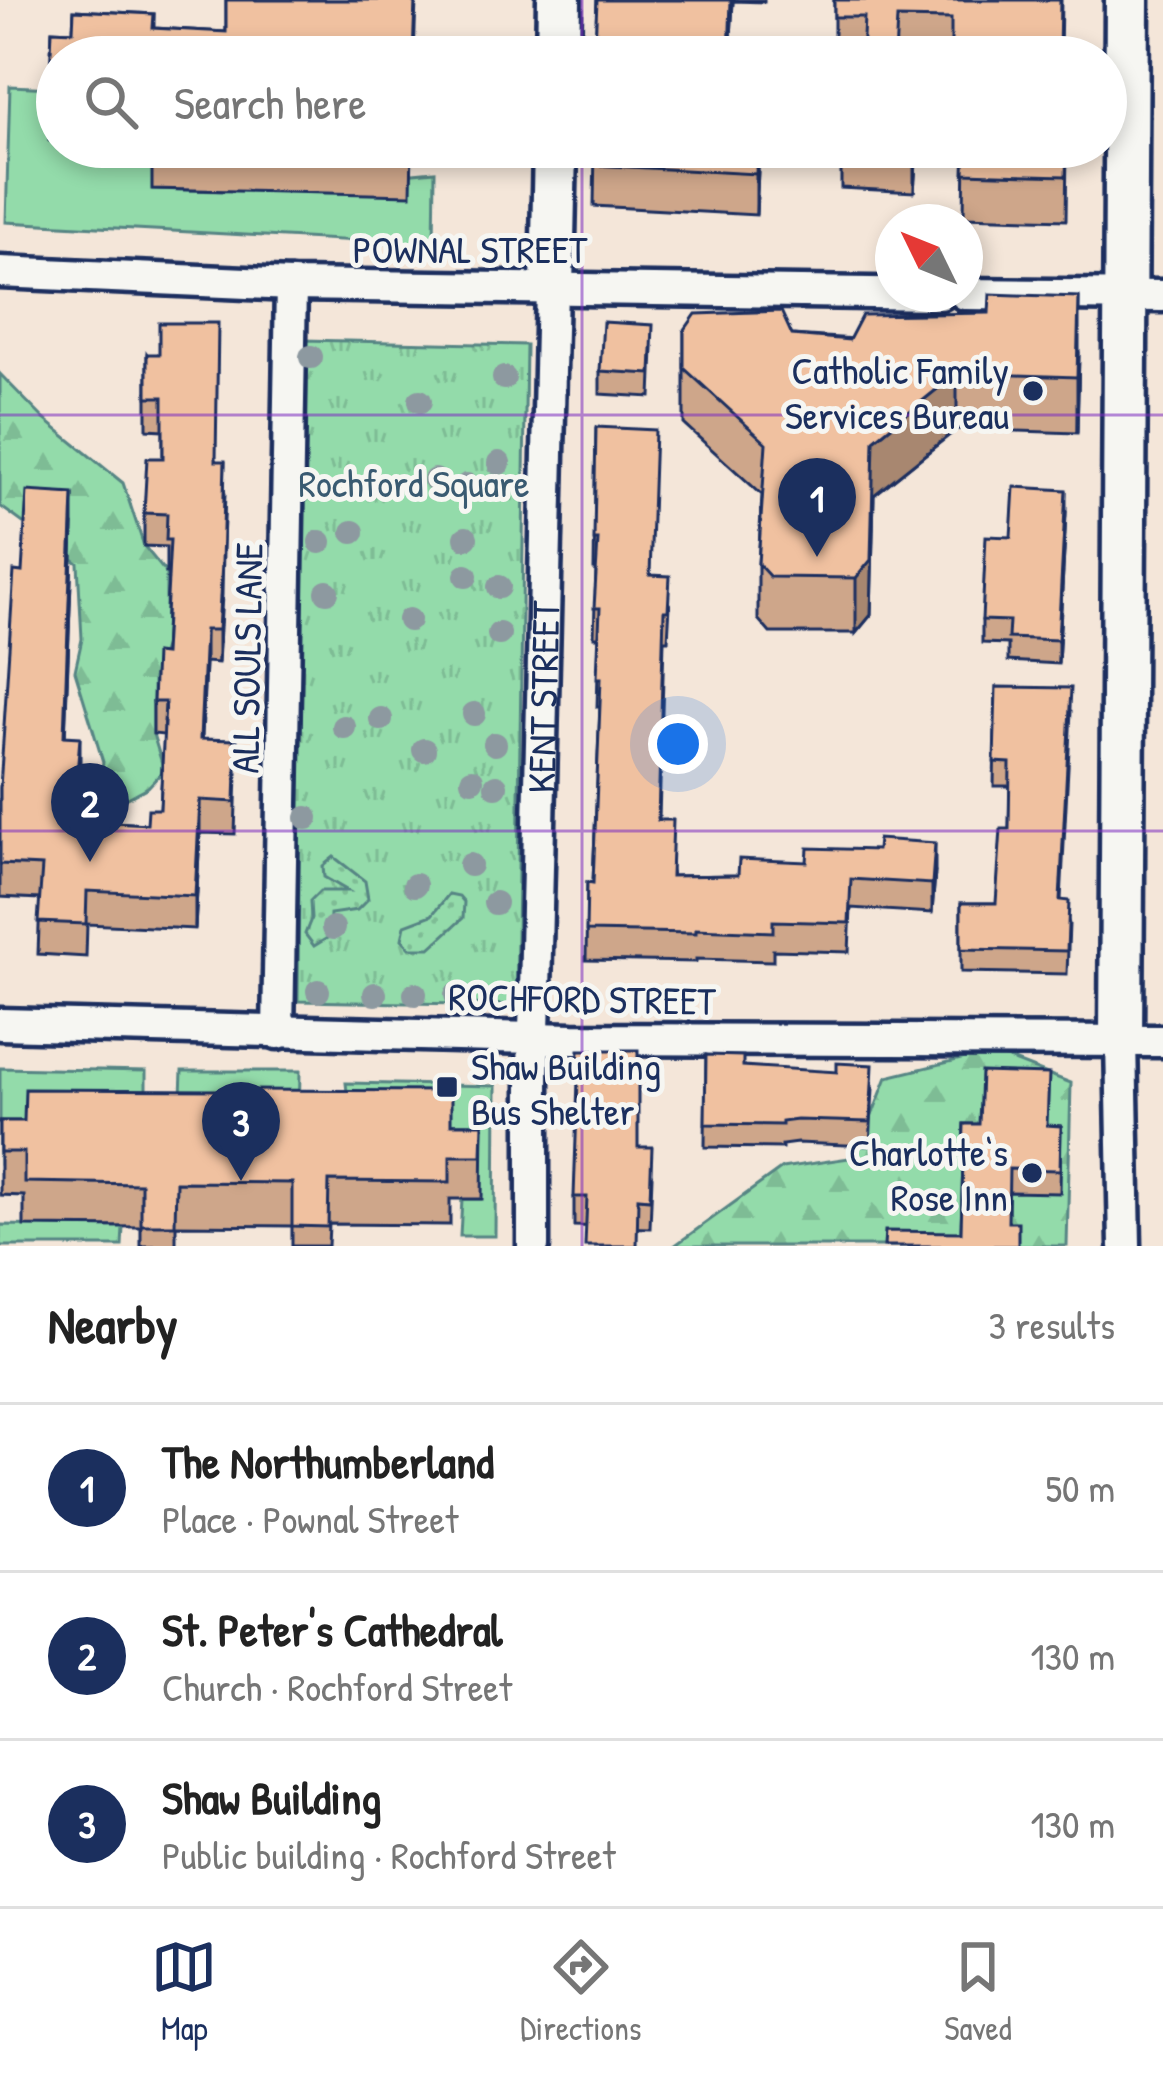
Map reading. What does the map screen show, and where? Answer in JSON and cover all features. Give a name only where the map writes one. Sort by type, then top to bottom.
[{"type":"street","points":[[558,36],[559,0]]},
{"type":"street","points":[[1125,1246],[1142,1041],[1145,294],[1126,0]]},
{"type":"street","name":"KENT STREET","points":[[533,1246],[555,168]]},
{"type":"street","name":"POWNAL STREET","points":[[0,272],[291,285],[875,293]]},
{"type":"street","name":"ALL SOULS LANE","points":[[278,1033],[291,285]]},
{"type":"street","points":[[983,294],[1145,294]]},
{"type":"street","name":"ROCHFORD STREET","points":[[0,1024],[534,1037],[1142,1041]]},
{"type":"green space","points":[[10,86],[36,87],[36,168],[154,168],[153,189],[222,191],[435,171],[434,245],[6,222]]},
{"type":"green space","name":"Rochford Square","points":[[303,340],[526,345],[516,1005],[298,1001]]},
{"type":"green space","points":[[0,374],[44,419],[123,483],[144,546],[166,573],[166,642],[153,678],[153,734],[164,770],[148,787],[124,800],[99,780],[103,762],[75,671],[82,639],[78,563],[0,506]]},
{"type":"green space","points":[[334,857],[365,881],[368,899],[357,910],[330,914],[329,937],[314,946],[305,934],[311,919],[310,901],[320,891],[348,891],[324,877],[323,866]]},
{"type":"green space","points":[[449,894],[464,902],[463,918],[430,948],[410,948],[402,939],[405,925],[432,915]]},
{"type":"green space","points":[[990,1052],[1071,1083],[1067,1246],[674,1246],[782,1168],[856,1157],[887,1077]]},
{"type":"green space","points":[[0,1068],[146,1071],[146,1133],[0,1164]]},
{"type":"green space","points":[[182,1071],[300,1071],[299,1123],[180,1120]]},
{"type":"green space","points":[[346,1083],[496,1086],[495,1236],[460,1236],[462,1199],[482,1199],[352,1134]]},
{"type":"green space","points":[[0,1225],[123,1227],[122,1246],[0,1246]]},
{"type":"building","points":[[226,0],[415,0],[414,36],[52,36],[52,30],[73,31],[74,10],[154,14],[153,28],[226,32]]},
{"type":"building","points":[[597,0],[731,0],[730,36],[595,36]]},
{"type":"building","points":[[834,0],[1060,0],[1059,36],[951,36],[951,19],[897,18],[896,36],[863,36],[864,17],[834,17]]},
{"type":"building","points":[[648,168],[756,168],[756,174]]},
{"type":"building","points":[[964,168],[1066,168],[1066,176],[964,173]]},
{"type":"building","points":[[990,294],[1079,297],[1077,377],[957,373],[874,440],[871,560],[856,578],[770,577],[758,564],[766,443],[684,368],[684,331],[696,314],[781,311],[792,335],[849,340],[862,315],[989,313]]},
{"type":"building","points":[[603,322],[653,325],[651,374],[600,371]]},
{"type":"building","points":[[159,323],[218,323],[216,461],[225,461],[222,563],[218,630],[205,630],[200,739],[237,740],[235,802],[200,800],[195,896],[87,891],[86,924],[38,922],[42,866],[0,864],[0,788],[14,571],[22,572],[27,491],[73,494],[64,736],[80,737],[74,813],[96,814],[96,821],[147,824],[148,809],[160,809],[165,702],[153,702],[155,653],[164,654],[170,540],[166,540],[167,514],[144,513],[147,458],[163,458],[163,397],[147,397],[147,354],[159,354]]},
{"type":"building","points":[[596,427],[655,430],[650,575],[670,576],[668,611],[664,611],[658,820],[673,820],[671,876],[738,875],[739,859],[807,862],[808,848],[877,850],[878,839],[935,843],[932,884],[851,879],[849,923],[773,921],[773,932],[586,931],[587,882],[593,883],[601,678],[597,678],[600,608],[594,608]]},
{"type":"building","points":[[1014,487],[1066,490],[1058,640],[1008,638],[1009,621],[982,620],[986,536],[1011,537]]},
{"type":"building","points":[[996,687],[1071,688],[1060,900],[1069,901],[1067,951],[961,949],[961,903],[996,903],[1001,829],[1009,829],[1010,763],[994,762]]},
{"type":"building","points":[[579,1050],[638,1050],[638,1147],[652,1147],[650,1199],[638,1198],[637,1246],[585,1246],[587,1197],[574,1197]]},
{"type":"building","points":[[706,1055],[743,1056],[743,1066],[837,1072],[837,1063],[873,1065],[870,1122],[705,1124]]},
{"type":"building","points":[[981,1072],[1049,1074],[1047,1125],[1061,1126],[1060,1170],[1009,1169],[1008,1222],[1018,1222],[1018,1246],[884,1246],[885,1231],[961,1232],[964,1124],[979,1124]]},
{"type":"building","points":[[25,1089],[451,1091],[451,1124],[483,1124],[482,1156],[450,1156],[450,1182],[329,1181],[328,1227],[292,1226],[292,1183],[176,1182],[175,1225],[141,1225],[141,1184],[24,1182],[24,1152],[0,1152],[0,1121],[24,1121]]},
{"type":"place","name":"Catholic Family Services Bureau","points":[[1033,391]]},
{"type":"place","name":"The Northumberland","points":[[817,557]]},
{"type":"place","name":"St. Peter's Cathedral","points":[[90,862]]},
{"type":"place","name":"Shaw Building Bus Shelter","points":[[447,1087]]},
{"type":"place","name":"Charlotte‘s Rose Inn","points":[[1032,1173]]},
{"type":"place","name":"Shaw Building","points":[[241,1181]]}]
